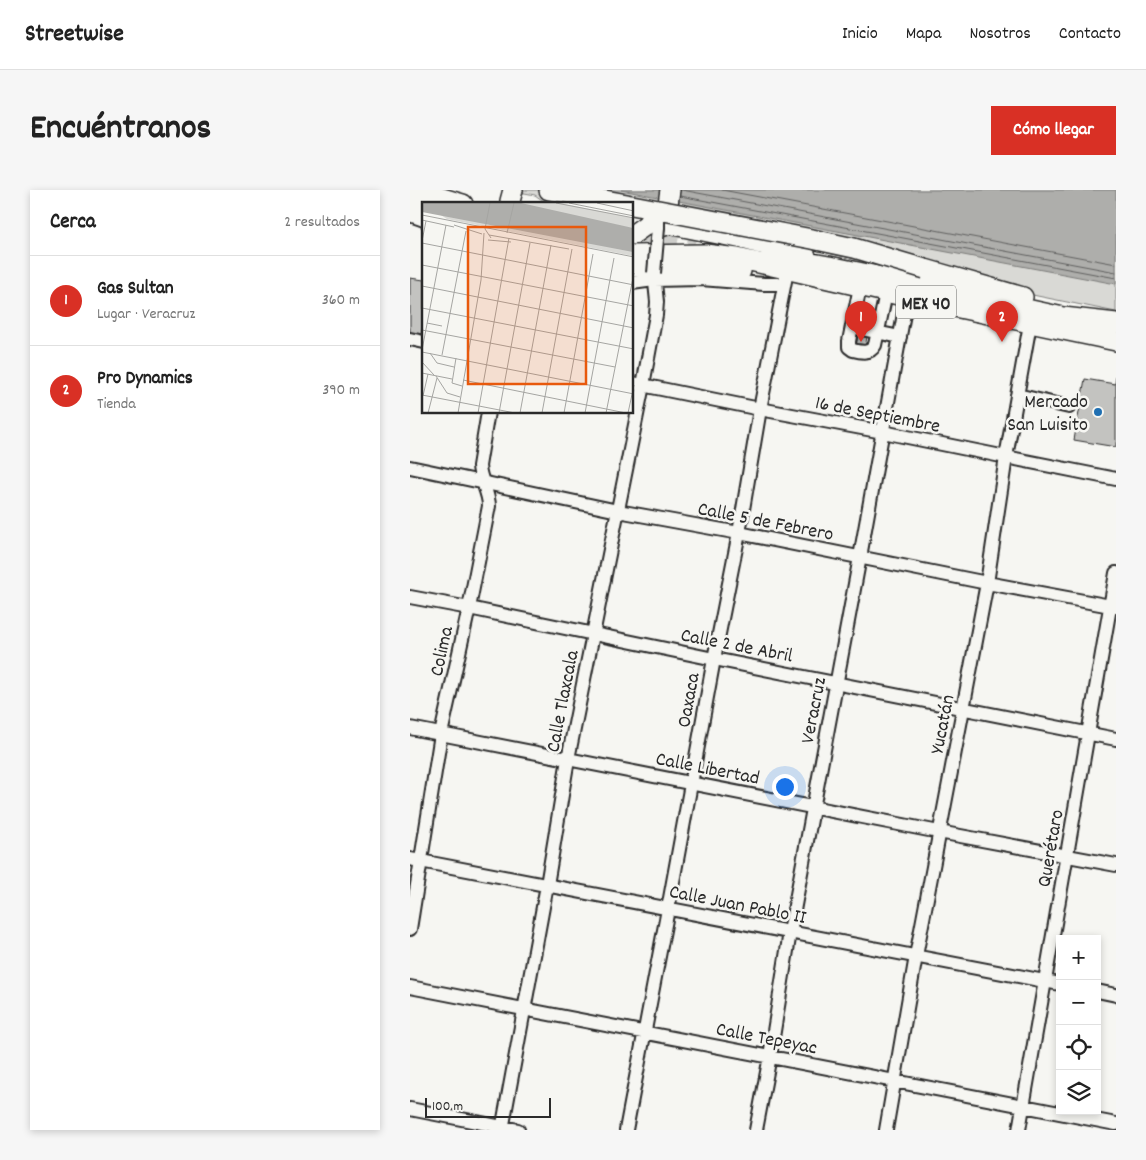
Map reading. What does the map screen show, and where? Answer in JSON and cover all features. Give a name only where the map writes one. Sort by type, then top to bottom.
[{"type":"highway","points":[[549,190],[616,202]]},
{"type":"highway","points":[[662,190],[663,221]]},
{"type":"highway","points":[[634,233],[646,226],[669,219],[668,204],[670,190]]},
{"type":"highway","name":"MEX 40","points":[[634,205],[854,248],[1116,341]]},
{"type":"highway","points":[[663,221],[810,258],[826,265]]},
{"type":"highway","name":"MEX 40","points":[[695,243],[826,265],[1030,311]]},
{"type":"highway","name":"MEX 40","points":[[634,255],[705,254],[737,258],[907,298],[1116,322]]},
{"type":"highway","points":[[634,268],[726,269],[785,280],[805,274]]},
{"type":"street","name":"Calle Tlaxcala","points":[[634,409],[638,384],[656,315],[657,302],[654,277],[663,221]]},
{"type":"street","points":[[634,282],[654,277],[764,284],[785,280]]},
{"type":"street","name":"Oaxaca","points":[[626,1130],[714,659],[740,533],[760,409],[785,280]]},
{"type":"street","points":[[860,287],[849,344],[853,350],[864,352],[871,350],[875,345],[886,293]]},
{"type":"street","name":"Veracruz","points":[[756,1130],[790,932],[907,298]]},
{"type":"street","name":"Yucatán","points":[[886,1130],[916,956],[986,583],[1030,311]]},
{"type":"street","points":[[852,327],[900,337]]},
{"type":"street","name":"16 de Septiembre","points":[[638,384],[1116,479]]},
{"type":"street","points":[[1017,396],[1069,406]]},
{"type":"street","name":"Colima","points":[[410,929],[415,860],[489,506],[489,498],[479,474],[488,414]]},
{"type":"street","name":"Calle Tlaxcala","points":[[502,1128],[525,1009],[568,759],[618,511],[633,414]]},
{"type":"street","name":"Calle 5 de Febrero","points":[[410,467],[618,511],[1113,606]]},
{"type":"street","name":"Querétaro","points":[[1019,1130],[1088,733],[1113,606],[1116,573]]},
{"type":"street","name":"Calle 2 de Abril","points":[[410,597],[963,709],[1116,738]]},
{"type":"street","name":"Calle Libertad","points":[[410,728],[1116,865]]},
{"type":"street","name":"Calle Juan Pablo II","points":[[415,860],[1056,983]]},
{"type":"street","name":"Calle Tepeyac","points":[[410,987],[1116,1124]]},
{"type":"street","points":[[1101,992],[1116,995]]},
{"type":"street","points":[[410,1109],[518,1130]]},
{"type":"shaded area","points":[[509,190],[1116,190],[1116,312],[841,256],[732,230],[634,213],[634,202],[561,202],[542,200],[535,195]]},
{"type":"water","points":[[621,190],[1116,190],[1116,284]]},
{"type":"building","points":[[410,278],[422,280],[422,330],[421,335],[410,333]]},
{"type":"building","points":[[858,335],[867,336],[865,349],[856,348]]},
{"type":"building","name":"Mercado San Luisito","points":[[1116,376],[1116,447],[1074,440],[1085,379],[1115,384]]},
{"type":"tunnel","points":[[634,232],[695,243]]},
{"type":"place","name":"Gas Sultan","points":[[861,342]]},
{"type":"place","name":"Pro Dynamics","points":[[1002,342]]},
{"type":"place","name":"Mercado San Luisito","points":[[1098,412]]}]
